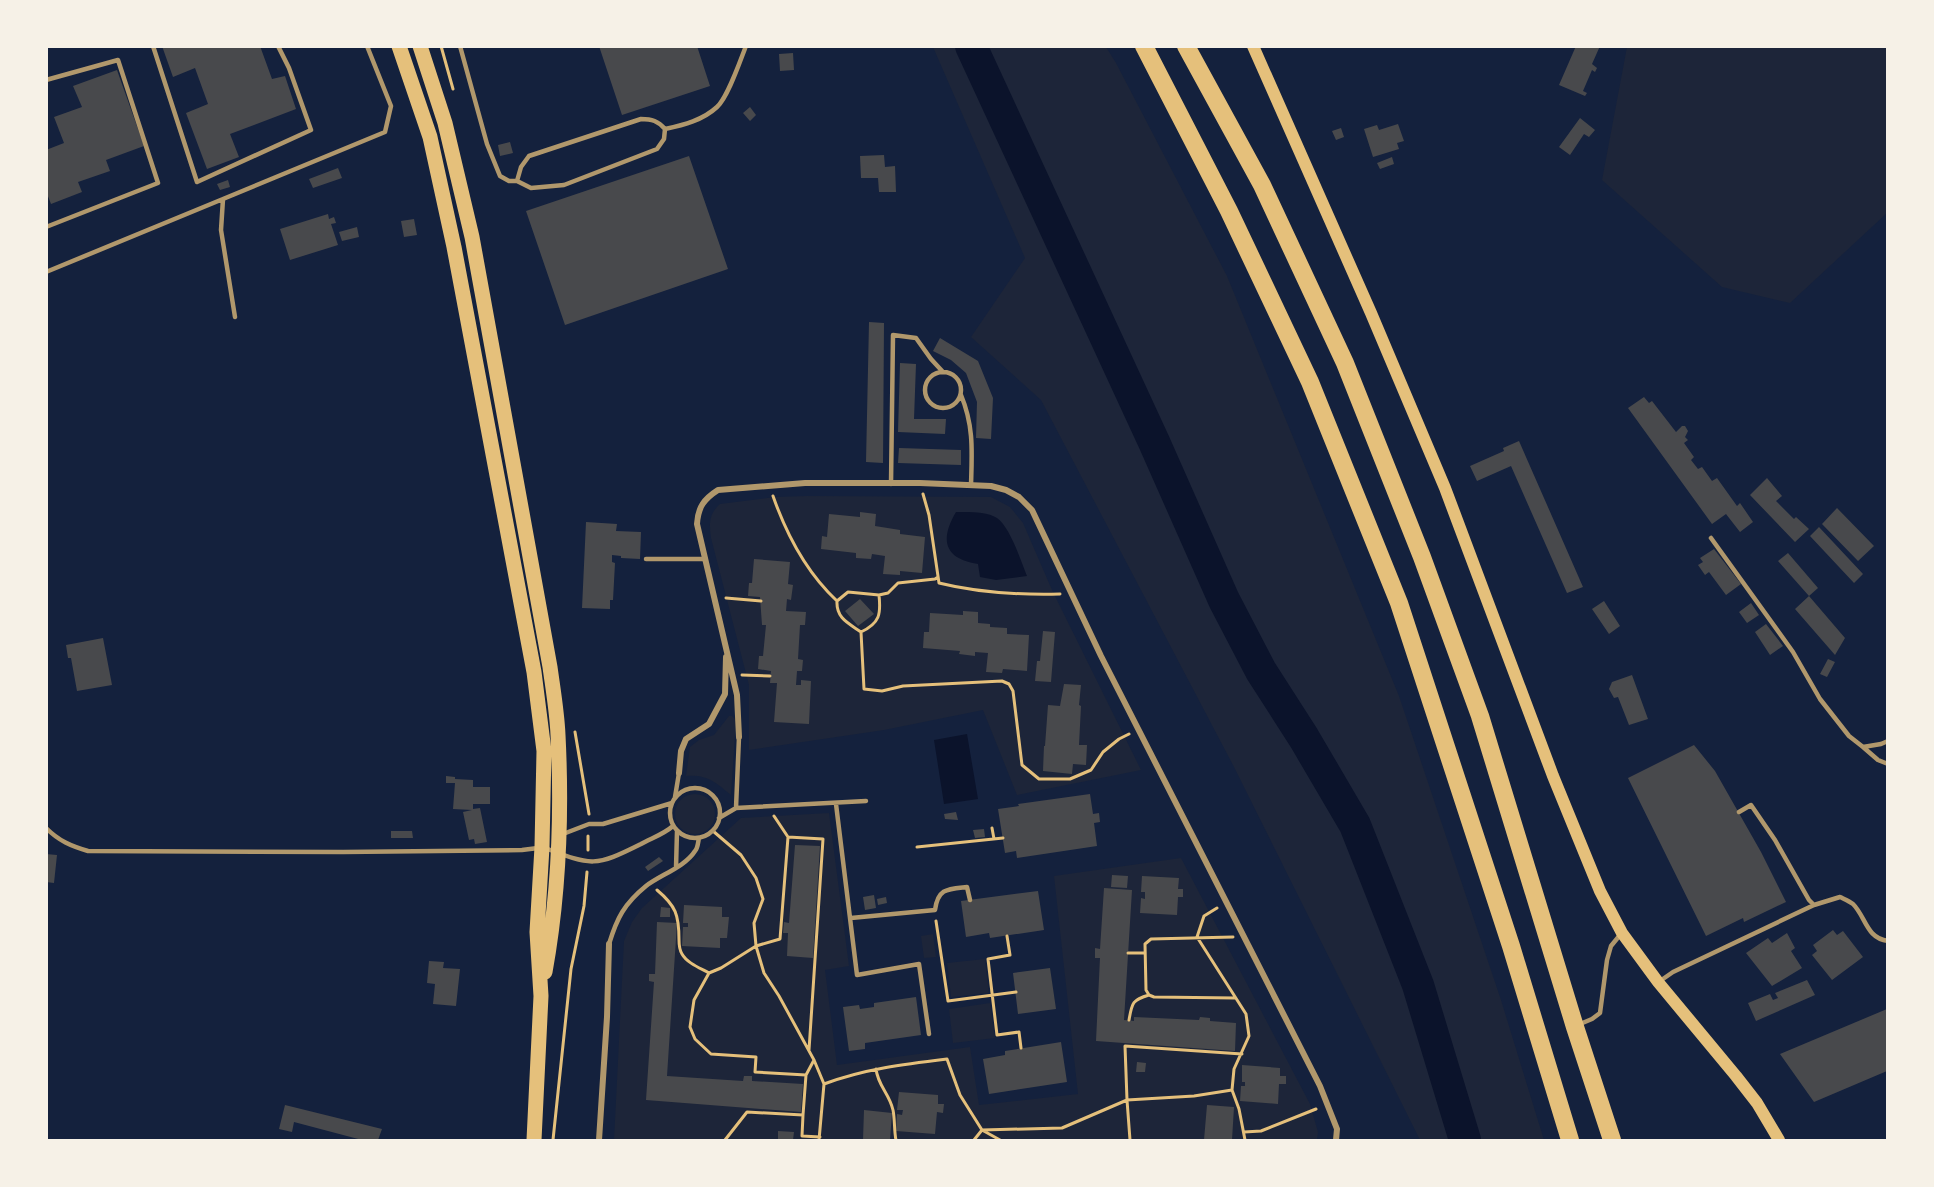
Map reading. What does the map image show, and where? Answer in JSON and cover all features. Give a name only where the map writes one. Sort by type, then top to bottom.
[{"type":"highway","points":[[1144,46],[1229,211],[1310,382],[1399,603],[1511,946],[1570,1140]]},
{"type":"highway","points":[[1186,46],[1267,195],[1345,363],[1418,546],[1480,716],[1612,1140]]},
{"type":"main road","points":[[399,46],[430,137],[454,247],[534,672],[544,752],[537,932],[541,996],[534,1140]]},
{"type":"main road","points":[[420,46],[445,123],[472,237],[550,667],[558,733],[560,801],[552,933],[541,996]]},
{"type":"main road","points":[[1253,46],[1371,313],[1445,488],[1582,851],[1600,891],[1622,933],[1658,982],[1757,1103],[1779,1140]]},
{"type":"street","points":[[739,737],[737,694],[697,524],[698,512],[708,496],[718,490],[770,485],[920,483],[991,486],[1019,497],[1032,510],[1071,594],[1320,1086],[1337,1129],[1336,1140]]},
{"type":"street","points":[[679,773],[681,751],[686,739],[709,724],[725,694],[727,651]]},
{"type":"street","points":[[600,1140],[609,944]]},
{"type":"lane","points":[[153,46],[197,182],[311,130],[289,68],[278,46]]},
{"type":"lane","points":[[46,272],[385,132],[391,106],[367,46]]},
{"type":"lane","points":[[460,46],[487,144],[500,176],[509,181],[517,181],[531,188],[564,186],[657,149],[664,139],[665,129]]},
{"type":"lane","points":[[665,129],[699,119],[719,105],[735,75],[746,46]]},
{"type":"lane","points":[[46,80],[118,60],[158,183],[46,227]]},
{"type":"lane","points":[[517,181],[521,167],[529,156],[641,119],[651,119],[665,129]]},
{"type":"lane","points":[[223,199],[221,230],[235,318]]},
{"type":"lane","points":[[891,483],[893,335],[916,338],[943,372]]},
{"type":"lane","points":[[948,372],[958,379],[962,389],[961,395],[948,408],[936,407],[931,404],[925,393],[925,387],[931,376],[948,372]]},
{"type":"lane","points":[[961,395],[969,415],[972,446],[971,485]]},
{"type":"lane","points":[[1711,538],[1793,652],[1820,699],[1849,736],[1878,760],[1887,764]]},
{"type":"lane","points":[[646,560],[704,560]]},
{"type":"lane","points":[[735,808],[739,737]]},
{"type":"lane","points":[[1863,747],[1887,741]]},
{"type":"lane","points":[[558,846],[565,832],[589,824],[603,824],[674,800],[688,789],[705,791],[717,802],[719,818],[713,831],[699,838],[684,836],[673,826],[670,818],[674,800],[679,773]]},
{"type":"lane","points":[[719,818],[735,808],[866,801]]},
{"type":"lane","points":[[836,804],[858,975],[919,964],[929,1034]]},
{"type":"lane","points":[[1739,812],[1751,805],[1814,905]]},
{"type":"lane","points":[[46,828],[56,838],[70,846],[88,851],[343,852],[522,850],[558,846],[573,860],[587,862],[613,858],[666,832],[673,826]]},
{"type":"lane","points":[[676,868],[677,831]]},
{"type":"lane","points":[[609,944],[617,919],[628,904],[649,884],[676,868],[696,851],[699,838]]},
{"type":"lane","points":[[542,847],[558,846]]},
{"type":"lane","points":[[851,918],[935,910],[937,898],[941,893],[952,888],[967,886],[970,900]]},
{"type":"lane","points":[[1658,982],[1673,972],[1814,905],[1840,897],[1853,904],[1870,933],[1879,940],[1887,941]]},
{"type":"lane","points":[[1575,1027],[1600,1013],[1607,960],[1611,946],[1622,933]]},
{"type":"path","points":[[920,483],[929,515],[939,583],[964,589],[1026,595],[1071,594]]},
{"type":"path","points":[[770,485],[779,512],[805,565],[820,586],[837,601]]},
{"type":"path","points":[[861,632],[841,619],[836,610],[837,601],[848,592],[879,595],[888,593],[898,583],[938,577]]},
{"type":"path","points":[[861,632],[878,619],[879,595]]},
{"type":"path","points":[[714,597],[760,601]]},
{"type":"path","points":[[861,632],[864,688],[882,691],[903,686],[932,684],[1002,681],[1009,684],[1014,697],[1022,765],[1039,779],[1070,778],[1091,770],[1103,752],[1119,739],[1139,730]]},
{"type":"path","points":[[733,674],[770,676]]},
{"type":"path","points":[[768,807],[788,837],[780,939],[756,946],[709,973],[694,1000],[690,1027],[704,1049],[711,1054],[756,1057],[755,1072],[806,1075]]},
{"type":"path","points":[[553,1140],[572,969],[584,906],[589,813]]},
{"type":"path","points":[[992,828],[994,839]]},
{"type":"path","points":[[713,831],[741,855],[756,878],[763,900],[754,923],[756,946],[764,973],[809,1050],[814,1060],[824,1084],[820,1139],[802,1136],[806,1075],[814,1060]]},
{"type":"path","points":[[788,837],[823,840],[809,1050]]},
{"type":"path","points":[[917,848],[1003,838]]},
{"type":"path","points":[[649,884],[670,902],[675,910],[679,923],[680,951],[687,960],[709,973]]},
{"type":"path","points":[[1197,937],[1204,916],[1227,902]]},
{"type":"path","points":[[935,910],[948,1001],[1016,992]]},
{"type":"path","points":[[1007,936],[1010,955],[988,959],[992,996],[997,1035],[1019,1032],[1021,1048]]},
{"type":"path","points":[[1149,995],[1146,990],[1145,944],[1151,939],[1244,936]]},
{"type":"path","points":[[1197,937],[1246,1014],[1249,1025],[1249,1036],[1234,1069],[1232,1090],[1239,1109],[1245,1140]]},
{"type":"path","points":[[1128,953],[1145,953]]},
{"type":"path","points":[[1129,1020],[1132,1003],[1149,995],[1154,997],[1235,998]]},
{"type":"path","points":[[1130,1140],[1125,1046],[1242,1054]]},
{"type":"path","points":[[824,1084],[876,1068],[947,1059],[960,1095],[982,1130],[1000,1140]]},
{"type":"path","points":[[876,1068],[877,1080],[889,1098],[894,1112],[896,1140]]},
{"type":"path","points":[[974,1140],[982,1130],[1062,1128],[1127,1100],[1232,1090]]},
{"type":"path","points":[[1244,1132],[1261,1131],[1328,1104]]},
{"type":"path","points":[[724,1140],[747,1112],[803,1115]]},
{"type":"shaded area","points":[[933,47],[1106,47],[1116,63],[1227,276],[1399,696],[1501,1000],[1544,1140],[1420,1140],[1234,767],[1041,400],[971,337],[1025,258]]},
{"type":"shaded area","points":[[1627,47],[1887,47],[1887,213],[1790,303],[1722,287],[1602,180]]},
{"type":"shaded area","points":[[775,497],[991,497],[1010,507],[1023,523],[1052,590],[1141,770],[1017,795],[983,710],[884,730],[749,750],[749,685],[711,538],[711,519],[720,504]]},
{"type":"shaded area","points":[[956,512],[982,513],[1002,522],[1011,536],[1027,576],[996,580],[980,577],[978,564],[967,562],[952,553],[947,540]]},
{"type":"shaded area","points":[[729,716],[736,720],[731,795],[705,778],[686,776],[690,747],[699,740],[714,735]]},
{"type":"shaded area","points":[[967,734],[978,799],[944,804],[934,740]]},
{"type":"shaded area","points":[[695,794],[703,795],[709,800],[714,806],[714,822],[709,828],[703,833],[695,834],[687,833],[681,828],[676,822],[675,814],[676,806],[681,800],[687,795]]},
{"type":"shaded area","points":[[829,813],[849,966],[825,970],[837,1065],[970,1047],[979,1105],[1078,1094],[1054,876],[1181,858],[1310,1104],[1318,1132],[1317,1140],[614,1140],[624,941],[632,922],[642,908],[741,818]]},
{"type":"shaded area","points":[[933,934],[936,957],[924,958],[921,936]]},
{"type":"shaded area","points":[[985,959],[989,993],[951,997],[947,963]]},
{"type":"shaded area","points":[[990,1003],[995,1038],[953,1043],[949,1009]]},
{"type":"building","points":[[162,46],[260,46],[272,79],[285,76],[296,109],[230,134],[239,157],[207,169],[186,113],[208,104],[195,68],[173,77]]},
{"type":"building","points":[[599,46],[697,46],[710,86],[622,115]]},
{"type":"building","points":[[1576,46],[1600,46],[1592,64],[1597,68],[1595,72],[1592,70],[1583,91],[1587,93],[1585,96],[1559,85]]},
{"type":"building","points":[[793,53],[794,70],[780,71],[779,54]]},
{"type":"building","points":[[117,70],[144,146],[106,160],[110,171],[78,182],[82,192],[51,204],[46,191],[46,150],[64,143],[54,117],[82,107],[73,86]]},
{"type":"building","points":[[750,107],[756,115],[750,121],[743,113]]},
{"type":"building","points":[[1580,118],[1595,130],[1589,137],[1584,134],[1570,155],[1559,147]]},
{"type":"building","points":[[1398,124],[1404,141],[1397,143],[1399,149],[1373,157],[1364,129],[1377,125],[1379,130]]},
{"type":"building","points":[[1341,128],[1344,137],[1336,140],[1332,131]]},
{"type":"building","points":[[510,142],[513,153],[500,156],[498,145]]},
{"type":"building","points":[[884,155],[885,167],[895,166],[896,192],[879,192],[878,178],[861,178],[860,156]]},
{"type":"building","points":[[689,156],[728,269],[565,325],[526,211]]},
{"type":"building","points":[[1392,157],[1394,164],[1380,169],[1377,163]]},
{"type":"building","points":[[338,168],[342,178],[313,188],[309,179]]},
{"type":"building","points":[[228,180],[230,187],[220,190],[217,184]]},
{"type":"building","points":[[328,214],[329,219],[334,217],[336,223],[331,224],[338,245],[290,260],[280,229]]},
{"type":"building","points":[[414,219],[417,235],[404,237],[401,221]]},
{"type":"building","points":[[357,227],[359,237],[342,241],[339,232]]},
{"type":"building","points":[[869,322],[884,323],[883,463],[866,462]]},
{"type":"building","points":[[940,338],[978,361],[993,398],[991,439],[976,438],[977,402],[966,373],[951,360],[933,351]]},
{"type":"building","points":[[900,363],[916,364],[914,419],[946,419],[945,434],[898,432]]},
{"type":"building","points":[[1644,397],[1649,403],[1652,401],[1676,432],[1685,426],[1688,431],[1685,437],[1688,440],[1684,443],[1694,457],[1691,460],[1698,469],[1702,467],[1712,481],[1717,478],[1737,506],[1740,503],[1753,522],[1740,532],[1726,514],[1712,524],[1628,408]]},
{"type":"building","points":[[1519,441],[1583,587],[1567,593],[1511,466],[1477,481],[1470,466],[1504,451],[1503,448]]},
{"type":"building","points":[[899,448],[961,450],[961,465],[898,463]]},
{"type":"building","points":[[1767,478],[1782,496],[1776,501],[1794,519],[1796,517],[1809,529],[1795,542],[1750,495]]},
{"type":"building","points":[[1837,508],[1874,546],[1858,561],[1822,524]]},
{"type":"building","points":[[860,512],[876,514],[875,526],[900,530],[900,534],[925,537],[922,573],[900,571],[900,575],[883,574],[885,556],[872,554],[871,559],[856,558],[856,553],[821,549],[822,536],[827,537],[829,514],[860,517]]},
{"type":"building","points":[[586,522],[617,524],[616,531],[641,532],[640,559],[612,555],[612,562],[615,563],[613,600],[610,600],[610,609],[582,608]]},
{"type":"building","points":[[1819,527],[1863,574],[1854,583],[1810,536]]},
{"type":"building","points":[[1714,549],[1741,584],[1726,595],[1709,572],[1705,575],[1698,565],[1703,562],[1700,558]]},
{"type":"building","points":[[1788,553],[1818,588],[1809,596],[1778,561]]},
{"type":"building","points":[[754,559],[790,562],[788,584],[793,585],[791,600],[787,599],[786,611],[806,612],[805,625],[800,625],[798,659],[803,660],[802,671],[797,671],[796,685],[801,685],[801,680],[811,681],[809,724],[774,722],[777,683],[770,683],[771,671],[758,669],[759,656],[763,656],[766,625],[762,625],[760,597],[748,596],[749,583],[752,583]]},
{"type":"building","points":[[1809,596],[1845,638],[1835,655],[1795,609]]},
{"type":"building","points":[[860,599],[874,614],[858,626],[845,611]]},
{"type":"building","points":[[1604,601],[1620,626],[1609,634],[1592,609]]},
{"type":"building","points":[[1751,603],[1759,615],[1747,623],[1739,612]]},
{"type":"building","points":[[963,611],[978,612],[978,623],[990,624],[990,627],[1007,628],[1007,634],[1029,635],[1027,671],[1003,669],[1002,673],[986,672],[988,653],[975,652],[975,656],[959,654],[960,651],[923,648],[924,632],[929,632],[930,613],[963,615]]},
{"type":"building","points":[[1766,624],[1783,646],[1770,655],[1755,632]]},
{"type":"building","points":[[1043,631],[1055,632],[1051,682],[1035,681]]},
{"type":"building","points":[[103,638],[112,685],[77,691],[71,658],[68,658],[66,645]]},
{"type":"building","points":[[1828,659],[1835,662],[1827,677],[1820,674]]},
{"type":"building","points":[[1632,675],[1648,719],[1629,725],[1618,697],[1614,698],[1609,689],[1612,682]]},
{"type":"building","points":[[1064,684],[1081,685],[1079,745],[1087,745],[1086,765],[1073,764],[1072,774],[1043,771],[1048,705],[1060,706]]},
{"type":"building","points":[[1694,745],[1715,771],[1761,852],[1786,902],[1744,922],[1743,918],[1706,936],[1628,778]]},
{"type":"building","points":[[446,776],[473,780],[473,787],[490,787],[490,804],[473,804],[473,809],[480,808],[487,842],[475,844],[474,839],[469,840],[463,812],[472,810],[453,809],[455,783],[446,783]]},
{"type":"building","points":[[1090,794],[1093,814],[1099,813],[1100,822],[1094,823],[1097,846],[1017,858],[1016,851],[1005,853],[998,809]]},
{"type":"building","points":[[956,812],[958,820],[945,819],[944,814]]},
{"type":"building","points":[[984,829],[985,837],[975,838],[973,830]]},
{"type":"building","points":[[391,831],[412,831],[413,838],[391,838]]},
{"type":"building","points":[[795,845],[820,846],[813,958],[787,956],[788,933],[783,933],[784,922],[789,923]]},
{"type":"building","points":[[46,854],[57,855],[54,883],[46,882]]},
{"type":"building","points":[[659,857],[663,861],[648,871],[645,867]]},
{"type":"building","points":[[1112,875],[1128,876],[1127,888],[1111,887]]},
{"type":"building","points":[[1142,876],[1179,878],[1178,889],[1183,889],[1183,897],[1178,897],[1177,915],[1140,913],[1141,898],[1145,899],[1145,892],[1141,892]]},
{"type":"building","points":[[1104,888],[1132,890],[1124,1020],[1134,1021],[1134,1017],[1199,1020],[1200,1017],[1210,1018],[1210,1021],[1236,1023],[1235,1051],[1096,1041],[1100,958],[1095,958],[1095,948],[1100,949]]},
{"type":"building","points":[[1038,891],[1044,930],[990,938],[989,933],[966,937],[961,901]]},
{"type":"building","points":[[874,895],[876,908],[865,910],[863,897]]},
{"type":"building","points":[[886,897],[887,903],[878,905],[877,899]]},
{"type":"building","points":[[684,905],[722,907],[722,917],[729,917],[727,938],[720,938],[720,948],[682,946],[683,927],[688,927],[688,923],[683,923]]},
{"type":"building","points":[[661,907],[670,908],[670,917],[660,917]]},
{"type":"building","points":[[657,922],[677,923],[667,1076],[743,1081],[744,1076],[752,1076],[752,1081],[803,1084],[801,1112],[646,1100],[654,982],[649,981],[649,974],[655,974]]},
{"type":"building","points":[[1833,930],[1837,935],[1843,931],[1863,957],[1832,980],[1812,955],[1817,951],[1813,945]]},
{"type":"building","points":[[1787,933],[1795,948],[1791,951],[1802,968],[1772,986],[1746,953],[1768,938],[1772,943]]},
{"type":"building","points":[[429,961],[444,962],[443,968],[460,969],[456,1006],[433,1004],[435,984],[427,983]]},
{"type":"building","points":[[1050,968],[1056,1009],[1018,1014],[1013,973]]},
{"type":"building","points":[[1807,980],[1815,995],[1756,1021],[1748,1003],[1770,994],[1773,1000],[1778,998],[1775,993]]},
{"type":"building","points":[[916,997],[921,1035],[865,1043],[865,1049],[849,1051],[843,1007],[859,1005],[860,1009],[874,1007],[874,1003]]},
{"type":"building","points":[[1887,1009],[1887,1071],[1814,1102],[1780,1054]]},
{"type":"building","points":[[1061,1042],[1067,1082],[989,1094],[983,1059],[1005,1055],[1005,1051]]},
{"type":"building","points":[[1137,1062],[1146,1063],[1145,1072],[1136,1072]]},
{"type":"building","points":[[1242,1065],[1280,1068],[1280,1076],[1286,1076],[1286,1084],[1279,1084],[1278,1104],[1240,1101],[1241,1086],[1245,1086],[1245,1082],[1242,1082]]},
{"type":"building","points":[[899,1092],[938,1095],[938,1104],[944,1104],[943,1113],[937,1112],[935,1134],[896,1131],[897,1114],[902,1115],[903,1110],[897,1110]]},
{"type":"building","points":[[285,1105],[382,1129],[378,1140],[362,1140],[294,1122],[292,1132],[279,1129]]},
{"type":"building","points":[[1207,1105],[1234,1107],[1232,1140],[1204,1140]]},
{"type":"building","points":[[864,1110],[892,1113],[890,1140],[863,1140]]},
{"type":"building","points":[[778,1131],[794,1132],[793,1140],[778,1140]]},
{"type":"waterway","points":[[971,46],[1154,442],[1224,600],[1261,671],[1355,825],[1418,985],[1465,1140]]}]
